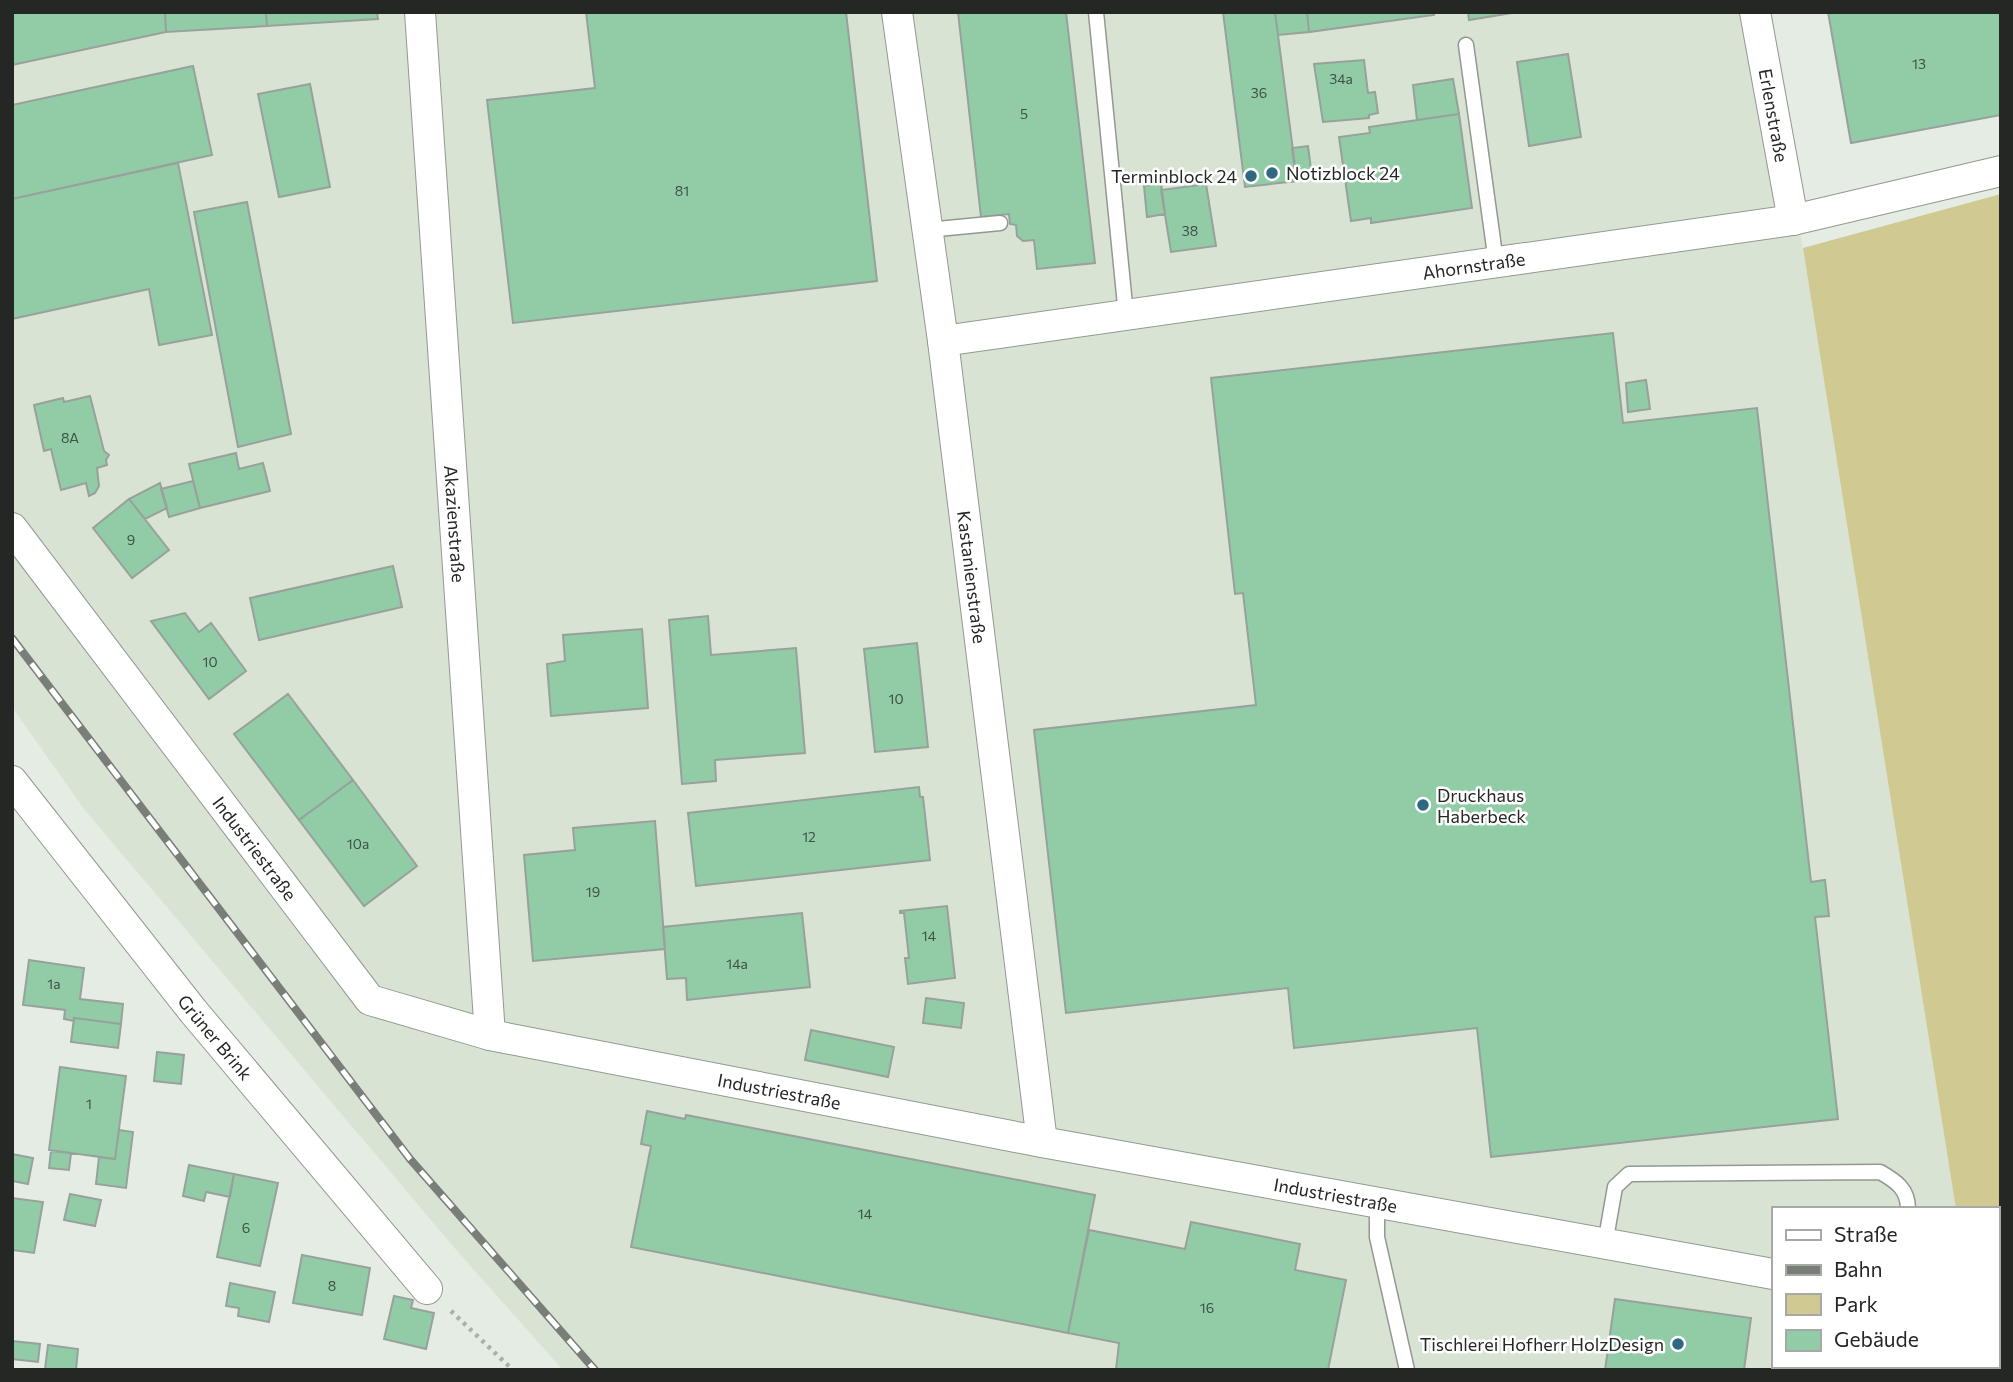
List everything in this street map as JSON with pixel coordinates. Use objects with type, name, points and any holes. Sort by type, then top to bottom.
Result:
[{"type":"street","name":"Akazienstraße","points":[[420,12],[489,1035]]},
{"type":"street","name":"Kastanienstraße","points":[[897,12],[943,341],[1042,1142]]},
{"type":"street","name":"Erlenstraße","points":[[1755,12],[1793,220]]},
{"type":"street","name":"Ahornstraße","points":[[943,341],[1793,220],[2001,171]]},
{"type":"street","name":"Industriestraße","points":[[12,528],[370,1000],[489,1035],[1042,1142],[1772,1274]]},
{"type":"street","name":"Grüner Brink","points":[[12,780],[193,1011],[427,1289]]},
{"type":"lane","points":[[1096,12],[1126,315]]},
{"type":"lane","points":[[1466,45],[1496,262]]},
{"type":"lane","points":[[927,230],[1000,223]]},
{"type":"lane","points":[[1605,1244],[1615,1187],[1629,1174],[1880,1172],[1900,1183],[1908,1207]]},
{"type":"lane","points":[[1377,1202],[1377,1237],[1407,1370]]},
{"type":"path","points":[[427,1289],[513,1370]]},
{"type":"shaded area","points":[[12,12],[1758,12],[1803,248],[1956,1207],[1772,1207],[1772,1368],[1999,1368],[1999,1306],[2001,1370],[563,1370],[458,1252],[84,809],[12,707]]},
{"type":"green space","points":[[2001,194],[2001,1300],[1999,1207],[1956,1207],[1803,248]]},
{"type":"building","points":[[12,12],[165,12],[166,32],[12,65]]},
{"type":"building","points":[[165,12],[266,12],[267,26],[166,32]]},
{"type":"building","points":[[266,12],[377,12],[378,19],[267,26]]},
{"type":"building","points":[[586,12],[846,12],[877,281],[513,323],[487,100],[595,88]]},
{"type":"building","points":[[958,12],[1066,12],[1095,263],[1037,269],[1034,240],[1023,241],[1017,236],[1016,225],[1010,224],[1009,214],[981,217]]},
{"type":"building","points":[[1223,12],[1275,12],[1297,181],[1245,187]]},
{"type":"building","points":[[1275,12],[1307,12],[1309,32],[1278,35]]},
{"type":"building","points":[[1307,12],[1434,12],[1434,15],[1309,32]]},
{"type":"building","points":[[1468,12],[1518,12],[1469,20]]},
{"type":"building","points":[[1828,12],[2001,12],[2001,115],[1851,143]]},
{"type":"building","points":[[1568,54],[1581,137],[1529,146],[1517,62]]},
{"type":"building","points":[[1364,60],[1368,93],[1375,92],[1378,113],[1369,115],[1369,118],[1323,122],[1314,64]]},
{"type":"building","points":[[193,66],[212,155],[12,199],[12,105]]},
{"type":"building","points":[[1453,79],[1459,114],[1417,120],[1413,85]]},
{"type":"building","points":[[310,84],[330,187],[279,197],[258,94]]},
{"type":"building","points":[[1459,114],[1472,208],[1371,223],[1371,218],[1351,221],[1339,137],[1370,133],[1369,127]]},
{"type":"building","points":[[1308,146],[1312,177],[1296,179],[1292,148]]},
{"type":"building","points":[[178,163],[212,335],[159,345],[149,289],[12,319],[12,199]]},
{"type":"building","points":[[1161,183],[1165,214],[1147,217],[1144,186]]},
{"type":"building","points":[[1206,184],[1216,246],[1171,252],[1161,190]]},
{"type":"building","points":[[247,202],[291,434],[238,447],[194,212]]},
{"type":"building","name":"Druckhaus Haberbeck","points":[[1613,333],[1623,423],[1757,408],[1811,882],[1825,880],[1829,916],[1815,917],[1838,1119],[1491,1157],[1477,1028],[1294,1048],[1288,988],[1066,1013],[1034,730],[1256,705],[1243,593],[1235,594],[1211,378]]},
{"type":"building","points":[[1646,380],[1650,409],[1628,412],[1626,383]]},
{"type":"building","points":[[90,396],[104,451],[109,455],[107,465],[97,468],[99,486],[95,493],[89,496],[86,483],[61,490],[51,449],[44,451],[34,405],[63,398],[64,402]]},
{"type":"building","points":[[236,453],[239,469],[263,463],[270,491],[200,508],[189,464]]},
{"type":"building","points":[[193,481],[200,508],[169,517],[161,489]]},
{"type":"building","points":[[160,483],[167,508],[145,519],[129,499]]},
{"type":"building","points":[[129,499],[169,550],[132,578],[93,528]]},
{"type":"building","points":[[393,566],[402,607],[259,640],[250,598]]},
{"type":"building","points":[[185,613],[199,632],[211,623],[246,671],[209,699],[151,621]]},
{"type":"building","points":[[708,616],[711,655],[796,648],[805,753],[715,760],[716,781],[682,784],[669,620]]},
{"type":"building","points":[[642,629],[648,708],[551,716],[547,664],[565,661],[563,635]]},
{"type":"building","points":[[917,643],[928,747],[875,752],[864,649]]},
{"type":"building","points":[[288,694],[353,780],[299,820],[234,734]]},
{"type":"building","points":[[353,780],[417,866],[364,906],[299,820]]},
{"type":"building","points":[[919,787],[920,797],[923,797],[930,860],[696,886],[688,813]]},
{"type":"building","points":[[655,821],[665,949],[533,961],[524,855],[575,850],[573,828]]},
{"type":"building","points":[[947,906],[955,978],[908,984],[905,958],[909,958],[904,913],[900,911]]},
{"type":"building","points":[[802,913],[810,987],[687,1000],[686,978],[667,979],[663,927]]},
{"type":"building","points":[[29,960],[84,968],[80,999],[123,1004],[121,1024],[74,1018],[74,1021],[64,1019],[65,1010],[23,1005]]},
{"type":"building","points":[[926,998],[964,1003],[961,1028],[923,1023]]},
{"type":"building","points":[[74,1018],[121,1024],[118,1048],[71,1042]]},
{"type":"building","points":[[811,1030],[894,1047],[888,1077],[805,1060]]},
{"type":"building","points":[[157,1052],[184,1055],[181,1084],[154,1081]]},
{"type":"building","points":[[60,1067],[126,1076],[115,1159],[49,1150]]},
{"type":"building","points":[[647,1111],[685,1119],[686,1115],[1095,1195],[1068,1333],[631,1247],[651,1146],[641,1144]]},
{"type":"building","points":[[119,1130],[133,1132],[126,1188],[96,1184],[99,1157],[115,1159]]},
{"type":"building","points":[[51,1151],[71,1153],[69,1170],[49,1168]]},
{"type":"building","points":[[12,1154],[33,1158],[28,1184],[12,1181]]},
{"type":"building","points":[[189,1165],[234,1174],[230,1197],[206,1192],[204,1201],[183,1196]]},
{"type":"building","points":[[234,1174],[278,1183],[260,1266],[217,1257]]},
{"type":"building","points":[[70,1194],[101,1200],[95,1226],[64,1220]]},
{"type":"building","points":[[12,1198],[43,1202],[34,1253],[12,1250]]},
{"type":"building","points":[[1191,1222],[1300,1244],[1295,1270],[1346,1280],[1328,1370],[1116,1370],[1119,1343],[1068,1333],[1089,1230],[1185,1249]]},
{"type":"building","points":[[302,1255],[370,1268],[362,1315],[293,1303]]},
{"type":"building","points":[[230,1283],[275,1292],[269,1322],[238,1316],[239,1308],[226,1306]]},
{"type":"building","points":[[394,1296],[413,1300],[411,1308],[434,1313],[426,1349],[384,1339]]},
{"type":"building","name":"Tischlerei Hofherr HolzDesign","points":[[1615,1299],[1751,1318],[1744,1370],[1605,1370]]},
{"type":"building","points":[[12,1341],[40,1344],[38,1362],[12,1359]]},
{"type":"building","points":[[48,1345],[78,1349],[76,1370],[45,1369]]},
{"type":"railway","points":[[12,638],[410,1159],[595,1370]]},
{"type":"place","name":"Notizblock 24","points":[[1272,173]]},
{"type":"place","name":"Terminblock 24","points":[[1251,176]]},
{"type":"place","name":"Druckhaus Haberbeck","points":[[1423,805]]},
{"type":"place","name":"Tischlerei Hofherr HolzDesign","points":[[1678,1344]]}]
